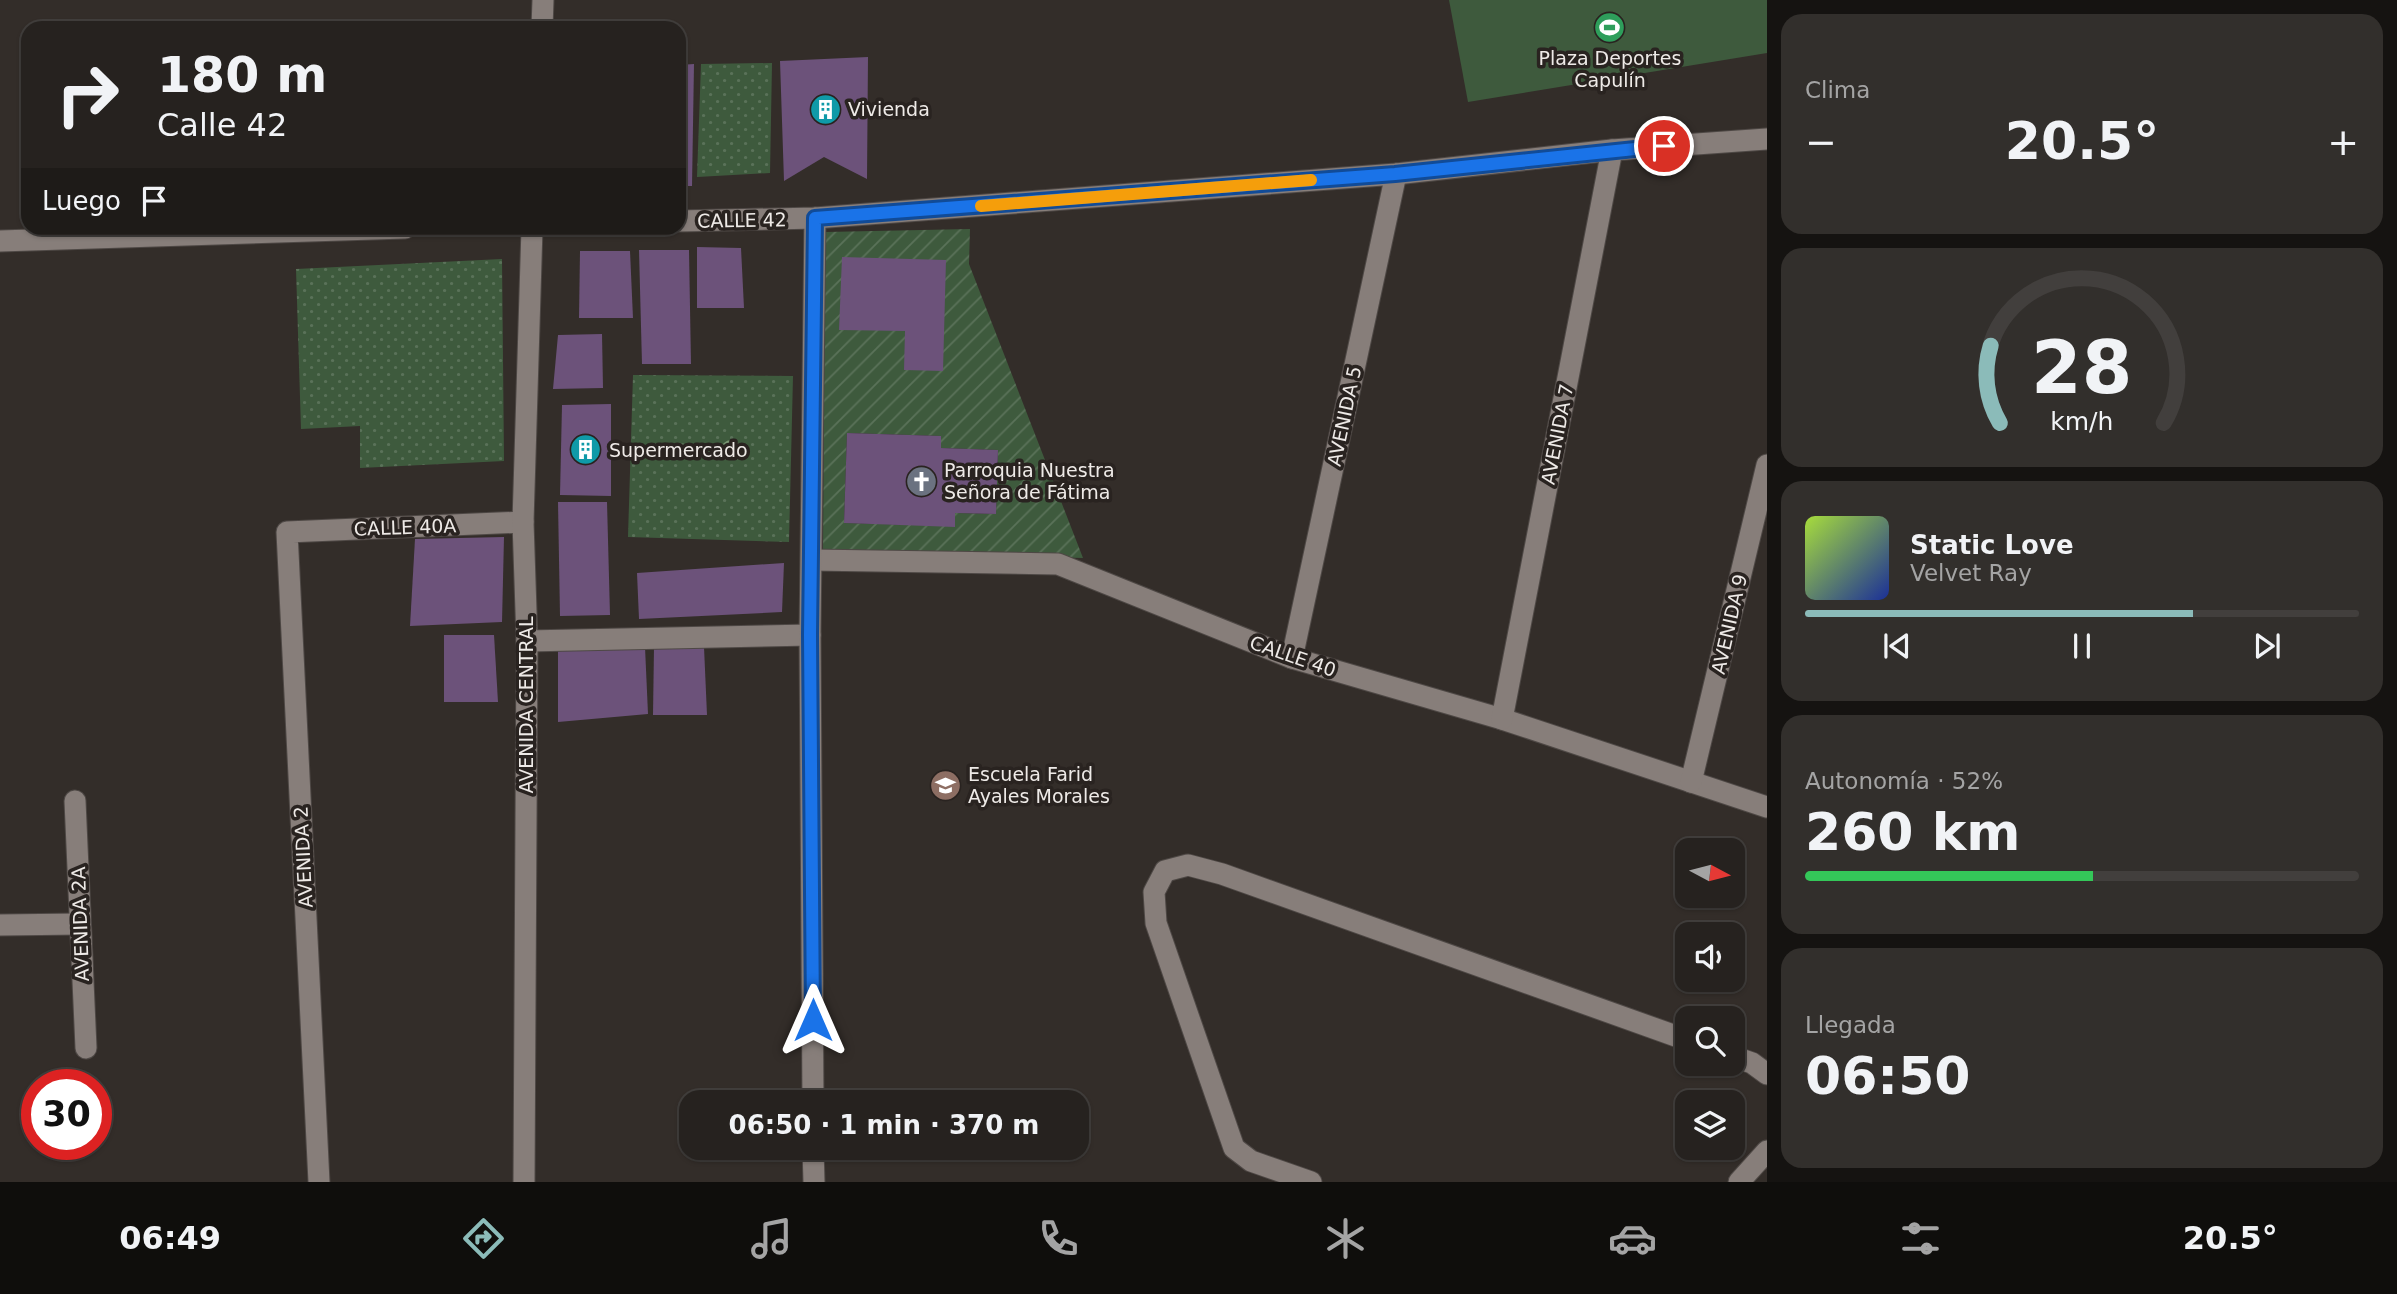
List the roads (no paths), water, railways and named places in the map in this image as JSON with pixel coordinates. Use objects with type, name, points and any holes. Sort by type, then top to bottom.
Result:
[{"type":"street","points":[[542,21],[543,0]]},
{"type":"street","name":"CALLE 42","points":[[686,221],[815,218],[1395,174],[1612,150],[1767,139]]},
{"type":"street","name":"AVENIDA 7","points":[[1502,719],[1612,150]]},
{"type":"street","name":"AVENIDA 5","points":[[1292,658],[1395,174]]},
{"type":"street","points":[[813,1090],[810,635],[815,218]]},
{"type":"street","points":[[0,241],[187,235]]},
{"type":"street","name":"AVENIDA CENTRAL","points":[[524,1182],[527,640],[523,522],[532,235]]},
{"type":"street","name":"AVENIDA 9","points":[[1691,782],[1767,465]]},
{"type":"street","name":"CALLE 40A","points":[[287,532],[523,522]]},
{"type":"street","name":"AVENIDA 2","points":[[287,532],[319,1182]]},
{"type":"street","name":"CALLE 40","points":[[812,560],[1058,565],[1292,658],[1502,719],[1767,807]]},
{"type":"street","points":[[527,640],[810,635]]},
{"type":"street","name":"AVENIDA 2A","points":[[75,801],[86,1048]]},
{"type":"street","points":[[1311,1182],[1251,1161],[1234,1148],[1156,923],[1154,892],[1165,871],[1188,865],[1222,874],[1675,1036]]},
{"type":"street","points":[[0,925],[80,924]]},
{"type":"street","points":[[1745,1061],[1767,1073]]},
{"type":"street","points":[[1740,1182],[1767,1151]]},
{"type":"street","points":[[813,1160],[814,1182]]},
{"type":"place","name":"Plaza Deportes Capulín","points":[[1610,27]]},
{"type":"place","name":"Vivienda","points":[[825,109]]},
{"type":"place","name":"Supermercado","points":[[586,450]]},
{"type":"place","name":"Parroquia Nuestra Señora de Fátima","points":[[921,481]]},
{"type":"place","name":"Escuela Farid Ayales Morales","points":[[945,785]]}]
